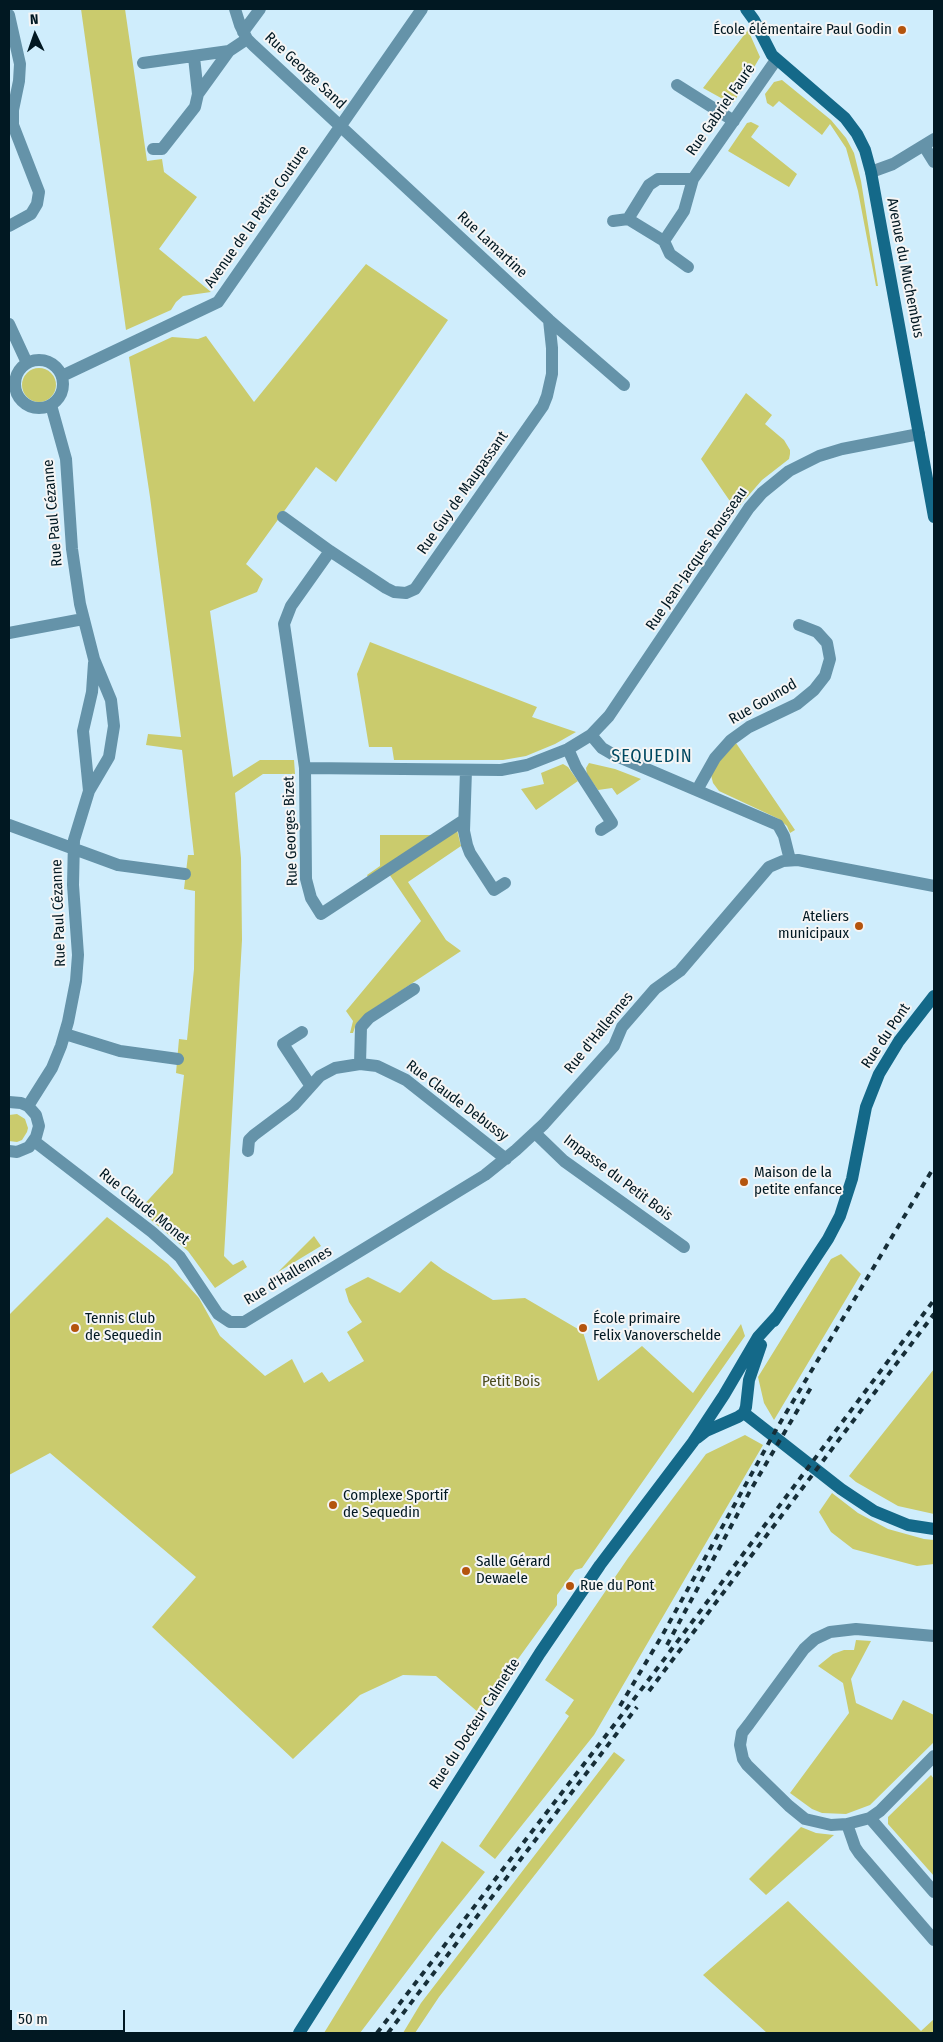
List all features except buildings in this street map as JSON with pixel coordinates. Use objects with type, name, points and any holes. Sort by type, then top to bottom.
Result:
[{"type":"street","name":"Rue George Sand","points":[[235,9],[245,36],[340,126]]},
{"type":"street","name":"Rue George Sand","points":[[154,149],[162,148],[195,106],[198,94],[229,51],[245,36],[260,9]]},
{"type":"street","name":"Avenue de la Petite Couture","points":[[62,376],[218,302],[422,9]]},
{"type":"street","name":"Avenue du Muchembus","points":[[746,9],[754,20],[767,48],[776,60],[845,118],[861,142],[871,172],[934,517]]},
{"type":"street","points":[[9,16],[14,55],[20,71],[13,110],[13,124],[35,179],[39,197],[32,214],[9,226]]},
{"type":"street","name":"Rue George Sand","points":[[143,63],[229,51]]},
{"type":"street","points":[[194,57],[198,94]]},
{"type":"street","name":"Rue Gabriel Fauré","points":[[664,241],[684,210],[693,179],[776,60]]},
{"type":"street","points":[[677,85],[734,121]]},
{"type":"street","name":"Rue Lamartine","points":[[340,126],[549,320],[624,385]]},
{"type":"street","points":[[871,172],[893,164],[929,143],[934,162]]},
{"type":"street","name":"Rue Gabriel Fauré","points":[[628,219],[653,182],[664,178],[693,179]]},
{"type":"street","points":[[613,221],[628,219],[664,241],[670,254],[688,266]]},
{"type":"street","name":"Rue Guy de Maupassant","points":[[283,517],[330,552],[386,588],[406,593],[415,589],[541,410],[547,396],[552,374],[549,320]]},
{"type":"street","points":[[9,324],[27,362]]},
{"type":"street","points":[[35,360],[52,363],[62,376],[63,389],[56,401],[51,405],[37,408],[31,407],[20,399],[14,386],[15,379],[17,372],[27,362],[35,360]]},
{"type":"street","name":"Rue Paul Cézanne","points":[[28,1106],[52,1068],[66,1034],[74,996],[78,955],[72,885],[73,850],[79,822],[89,791],[109,757],[114,726],[107,689],[94,658],[83,619],[72,549],[66,458],[51,405]]},
{"type":"street","name":"Rue Jean-Jacques Rousseau","points":[[305,768],[466,770],[515,768],[541,761],[568,749],[591,735],[609,716],[749,508],[762,493],[790,471],[819,456],[842,449],[919,434]]},
{"type":"street","name":"Rue Georges Bizet","points":[[330,552],[291,606],[284,624],[305,768],[306,879],[311,898],[321,914],[464,820]]},
{"type":"street","points":[[9,633],[83,619]]},
{"type":"street","name":"Rue Gounod","points":[[697,790],[715,758],[731,740],[749,727],[797,704],[814,690],[825,676],[830,660],[827,643],[817,632],[799,625]]},
{"type":"street","name":"Rue Paul Cézanne","points":[[89,791],[83,731],[92,692],[94,658]]},
{"type":"street","points":[[591,735],[602,748],[614,756],[778,825],[784,836],[790,860],[806,861],[934,886]]},
{"type":"street","points":[[568,749],[576,767],[612,823],[601,830]]},
{"type":"street","points":[[466,770],[464,820],[465,838],[470,853],[494,890],[505,883]]},
{"type":"street","name":"Rue Paul Cézanne","points":[[9,825],[73,850],[127,867],[186,874]]},
{"type":"street","name":"Rue d'Hallennes","points":[[244,1322],[485,1175],[506,1159],[535,1133],[614,1046],[622,1027],[656,989],[680,971],[765,872],[777,863],[790,860]]},
{"type":"street","points":[[360,1064],[361,1027],[369,1018],[414,989]]},
{"type":"street","name":"Rue du Pont","points":[[742,1410],[757,1355],[778,1315],[828,1239],[840,1216],[852,1179],[866,1107],[879,1074],[899,1041],[934,996]]},
{"type":"street","points":[[302,1032],[283,1044],[310,1085]]},
{"type":"street","points":[[66,1034],[120,1051],[178,1059]]},
{"type":"street","name":"Rue Claude Debussy","points":[[248,1151],[250,1140],[254,1135],[294,1105],[320,1076],[335,1068],[360,1064],[377,1066],[406,1080],[506,1159]]},
{"type":"street","points":[[9,1102],[28,1106],[36,1115],[38,1122],[38,1134],[34,1140],[25,1149],[9,1152]]},
{"type":"street","name":"Impasse du Petit Bois","points":[[535,1133],[564,1161],[684,1247]]},
{"type":"street","name":"Rue Claude Monet","points":[[34,1140],[152,1232],[184,1261],[218,1314],[230,1322],[244,1322]]},
{"type":"street","name":"Rue du Pont","points":[[722,1398],[758,1337],[778,1315]]},
{"type":"street","points":[[742,1410],[730,1418],[720,1409],[722,1398],[730,1392],[737,1392],[742,1395],[742,1410],[755,1423],[841,1489],[874,1510],[896,1521],[934,1529]]},
{"type":"street","name":"Rue du Docteur Calmette","points":[[299,2033],[540,1652],[596,1572],[693,1442],[722,1398]]},
{"type":"street","points":[[693,1442],[706,1431],[742,1410]]},
{"type":"street","points":[[934,1636],[856,1628],[840,1630],[822,1636],[809,1644],[804,1650],[742,1733],[740,1746],[743,1759],[789,1806],[805,1819],[815,1822],[847,1824],[870,1818],[880,1811],[934,1756]]},
{"type":"street","points":[[870,1818],[934,1892]]},
{"type":"street","points":[[847,1824],[859,1853],[934,1940]]},
{"type":"green space","points":[[81,9],[125,9],[147,161],[162,159],[164,172],[197,197],[159,249],[211,292],[183,296],[171,310],[126,330]]},
{"type":"green space","points":[[748,30],[760,57],[734,102],[730,103],[703,88]]},
{"type":"green space","points":[[782,80],[831,120],[846,138],[854,153],[861,181],[878,286],[876,286],[858,191],[846,148],[830,124],[822,135],[779,101],[773,107],[767,103],[765,94],[774,82]]},
{"type":"green space","points":[[751,122],[759,126],[751,137],[797,174],[789,187],[728,151],[747,123]]},
{"type":"green space","points":[[366,264],[448,320],[336,482],[316,467],[246,564],[263,579],[257,592],[210,611],[233,777],[260,760],[294,760],[295,774],[263,774],[235,793],[241,858],[242,940],[224,1256],[233,1265],[243,1260],[247,1267],[215,1288],[188,1251],[139,1210],[173,1173],[184,1075],[176,1073],[179,1039],[187,1040],[194,969],[195,891],[184,889],[188,855],[194,855],[182,750],[146,745],[148,734],[181,737],[150,497],[129,357],[172,337],[198,339],[206,336],[254,402]]},
{"type":"green space","points":[[39,368],[46,369],[51,373],[55,378],[55,392],[51,397],[46,401],[39,402],[32,401],[27,397],[23,392],[22,385],[23,378],[27,373],[32,369]]},
{"type":"green space","points":[[746,393],[772,415],[765,424],[784,440],[790,450],[790,454],[789,459],[762,480],[736,510],[701,459]]},
{"type":"green space","points":[[370,642],[537,707],[532,717],[576,732],[555,744],[526,756],[503,760],[394,760],[392,747],[369,747],[357,674]]},
{"type":"green space","points":[[736,743],[795,830],[790,833],[787,826],[779,819],[719,791],[713,783],[711,775],[714,767]]},
{"type":"green space","points":[[589,763],[615,769],[641,779],[617,795],[612,788],[598,790],[587,774],[586,768]]},
{"type":"green space","points":[[563,764],[568,767],[578,781],[536,810],[521,789],[544,784],[541,773]]},
{"type":"green space","points":[[457,830],[461,846],[408,882],[446,940],[461,951],[370,1011],[356,1024],[353,1033],[350,1033],[353,1021],[346,1011],[421,921],[389,874]]},
{"type":"green space","points":[[380,835],[435,835],[368,877],[367,875],[380,866]]},
{"type":"green space","points":[[17,1114],[25,1119],[28,1128],[27,1132],[22,1140],[17,1142],[9,1141],[9,1115]]},
{"type":"green space","name":"Complexe Sportif de Sequedin","points":[[107,1217],[168,1264],[199,1298],[220,1336],[265,1376],[292,1359],[304,1383],[322,1372],[329,1382],[364,1361],[347,1332],[362,1322],[349,1302],[345,1289],[368,1277],[400,1293],[431,1261],[493,1300],[525,1298],[583,1332],[598,1381],[642,1346],[693,1393],[741,1324],[745,1336],[582,1568],[575,1570],[557,1595],[557,1605],[479,1713],[436,1676],[403,1675],[360,1695],[293,1759],[152,1627],[196,1577],[50,1453],[9,1475],[9,1315]]},
{"type":"green space","points":[[314,1236],[321,1246],[278,1272]]},
{"type":"green space","points":[[841,1254],[861,1274],[774,1420],[764,1403],[758,1377],[831,1259]]},
{"type":"green space","points":[[934,1369],[934,1514],[898,1506],[849,1476]]},
{"type":"green space","points":[[745,1435],[763,1445],[594,1735],[495,1859],[479,1846],[569,1716],[565,1713],[574,1700],[545,1680],[628,1558],[706,1454]]},
{"type":"green space","points":[[832,1493],[858,1513],[888,1529],[934,1540],[934,1564],[917,1566],[853,1549],[831,1532],[819,1512]]},
{"type":"green space","points":[[856,1640],[871,1641],[851,1679],[856,1703],[892,1720],[903,1700],[934,1715],[934,1742],[870,1805],[846,1814],[822,1813],[812,1809],[790,1793],[849,1713],[843,1683],[818,1666],[833,1654],[844,1650],[854,1650]]},
{"type":"green space","points":[[614,1752],[625,1760],[439,1997],[415,2033],[403,2033],[421,2003]]},
{"type":"green space","points":[[931,1775],[934,1779],[934,1876],[888,1824],[888,1817]]},
{"type":"green space","points":[[801,1827],[816,1833],[834,1835],[766,1895],[749,1879]]},
{"type":"green space","points":[[442,1841],[485,1872],[360,2033],[324,2033]]},
{"type":"green space","points":[[788,1901],[921,2031],[934,2019],[934,2033],[767,2033],[703,1975]]},
{"type":"railway","points":[[620,1706],[663,1634],[777,1428],[934,1167]]},
{"type":"railway","points":[[377,2033],[644,1686],[934,1300]]},
{"type":"railway","points":[[649,1691],[934,1314]]},
{"type":"railway","points":[[667,1645],[750,1491],[813,1384]]},
{"type":"railway","points":[[388,2033],[637,1707]]},
{"type":"place","name":"École élémentaire Paul Godin","points":[[902,30]]},
{"type":"place","name":"Ateliers municipaux","points":[[859,926]]},
{"type":"place","name":"Maison de la petite enfance","points":[[744,1182]]},
{"type":"place","name":"Tennis Club de Sequedin","points":[[75,1328]]},
{"type":"place","name":"École primaire Felix Vanoverschelde","points":[[583,1328]]},
{"type":"place","name":"Complexe Sportif de Sequedin","points":[[333,1505]]},
{"type":"place","name":"Salle Gérard Dewaele","points":[[466,1571]]},
{"type":"place","name":"Rue du Pont","points":[[570,1586]]},
{"type":"district","name":"SEQUEDIN","points":[[652,757]]},
{"type":"park label","name":"Petit Bois","points":[[511,1382]]}]
